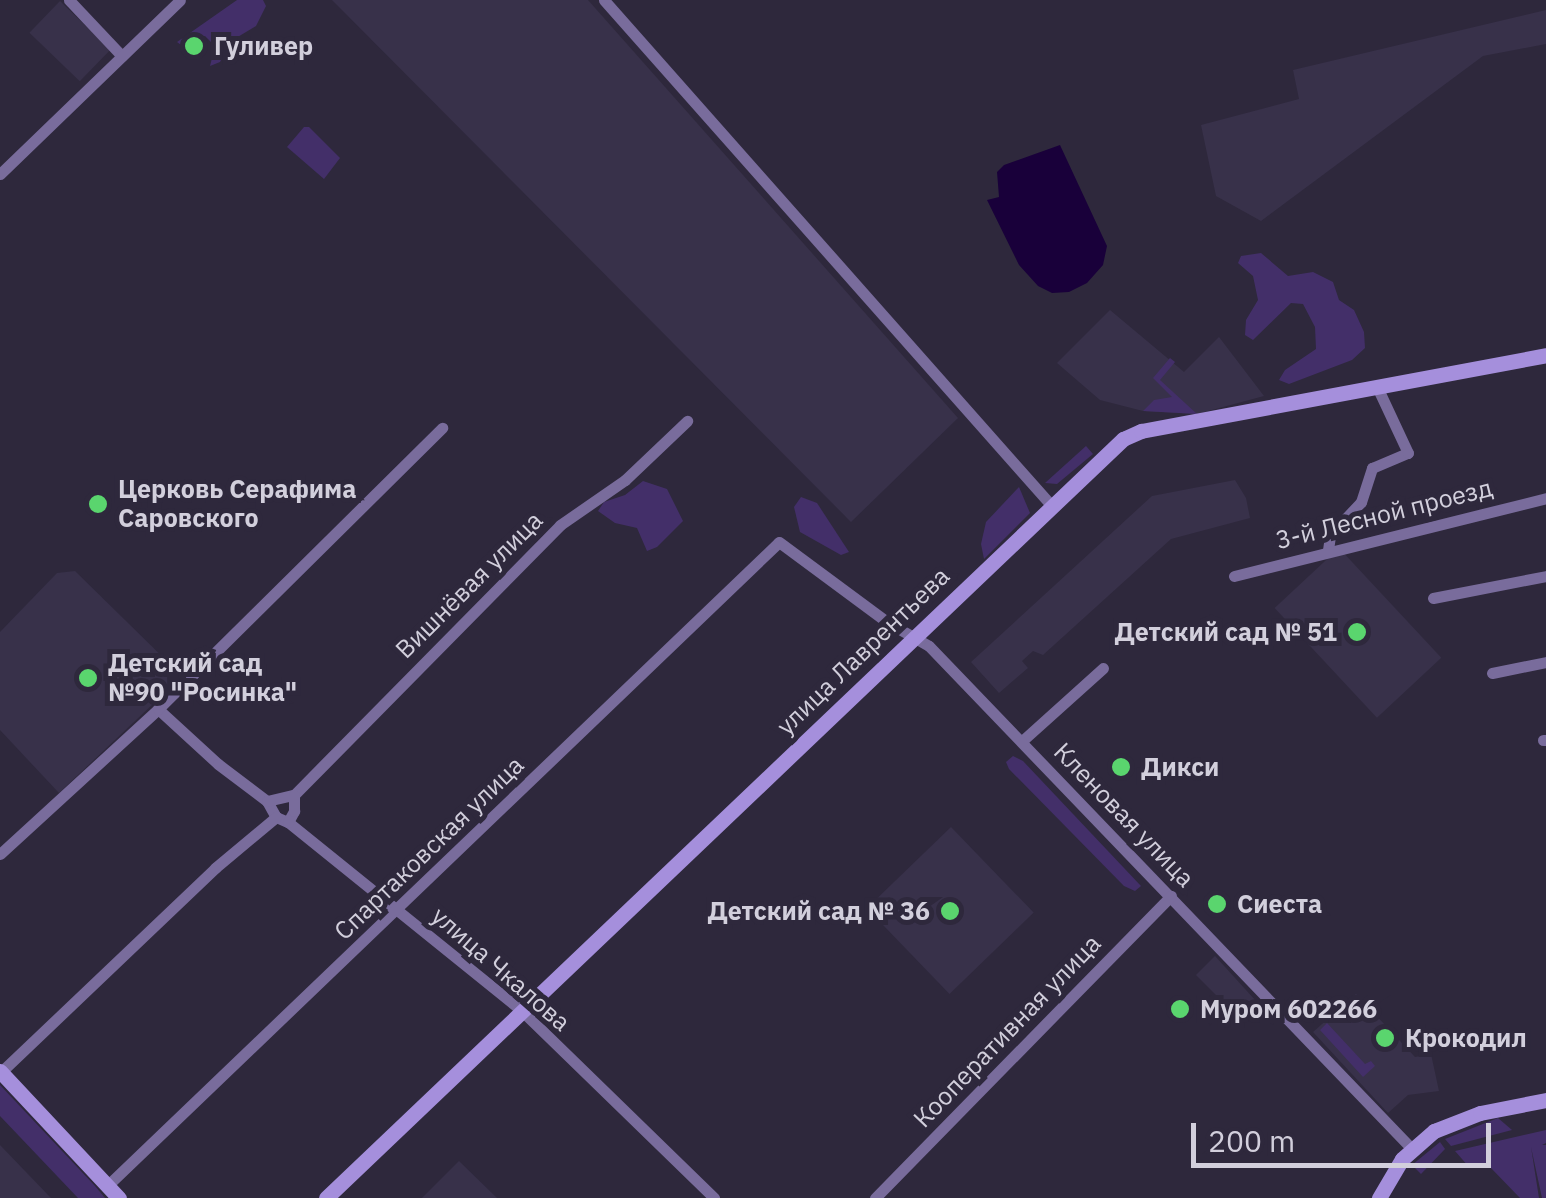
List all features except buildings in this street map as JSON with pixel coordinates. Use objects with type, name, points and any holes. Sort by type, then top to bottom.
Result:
[{"type":"street","points":[[69,0],[122,56]]},
{"type":"street","points":[[0,174],[180,0]]},
{"type":"street","points":[[604,0],[1051,505]]},
{"type":"street","name":"улица Лаврентьева","points":[[326,1198],[1122,439],[1141,432],[1546,355]]},
{"type":"street","points":[[1328,550],[1330,535],[1361,502],[1372,468],[1408,453],[1378,389]]},
{"type":"street","name":"Вишнёвая улица","points":[[294,795],[560,525],[625,480],[688,421]]},
{"type":"street","points":[[0,854],[158,709],[442,428]]},
{"type":"street","name":"3-й Лесной проезд","points":[[1234,576],[1546,498]]},
{"type":"street","name":"Кленовая улица","points":[[779,542],[929,646],[1411,1148]]},
{"type":"street","name":"Спартаковская улица","points":[[108,1185],[779,542]]},
{"type":"street","points":[[1432,598],[1546,576]]},
{"type":"street","points":[[1492,672],[1546,662]]},
{"type":"street","points":[[1022,741],[1104,668]]},
{"type":"street","name":"улица Чкалова","points":[[158,709],[218,764],[267,800],[282,819],[522,1011],[714,1198]]},
{"type":"street","points":[[120,1198],[0,1072],[214,868],[294,810],[294,795],[267,800]]},
{"type":"street","name":"Кооперативная улица","points":[[875,1198],[1170,896]]},
{"type":"street","points":[[1379,1198],[1411,1148],[1458,1120],[1546,1100]]},
{"type":"shaded area","points":[[237,0],[263,0],[266,6],[256,26],[231,41],[220,62],[210,66],[215,46],[205,36],[181,45],[177,42]]},
{"type":"shaded area","points":[[332,0],[588,0],[958,418],[851,522]]},
{"type":"shaded area","points":[[60,1],[110,50],[80,81],[29,33]]},
{"type":"shaded area","points":[[1546,10],[1546,44],[1483,56],[1261,221],[1216,196],[1201,125],[1299,99],[1293,70]]},
{"type":"shaded area","points":[[304,127],[309,127],[340,158],[324,179],[287,147]]},
{"type":"shaded area","points":[[1060,145],[1107,246],[1103,265],[1087,283],[1069,292],[1052,293],[1038,286],[1019,265],[987,200],[999,197],[997,172],[1004,165]]},
{"type":"shaded area","points":[[1261,253],[1288,276],[1313,272],[1333,282],[1339,300],[1354,310],[1364,332],[1365,348],[1352,360],[1289,384],[1279,380],[1285,370],[1316,349],[1315,327],[1303,304],[1291,303],[1253,340],[1245,335],[1246,320],[1258,300],[1253,276],[1238,263],[1241,256]]},
{"type":"shaded area","points":[[1110,310],[1184,372],[1219,337],[1264,396],[1197,414],[1143,411],[1100,400],[1057,363]]},
{"type":"shaded area","points":[[1170,358],[1175,362],[1160,380],[1197,414],[1143,411],[1154,400],[1172,397],[1153,378]]},
{"type":"shaded area","points":[[1086,446],[1093,454],[1057,484],[1045,483]]},
{"type":"shaded area","points":[[1235,480],[1246,498],[1250,518],[1171,539],[1043,655],[1033,651],[1022,661],[1028,668],[999,693],[971,662],[1152,496]]},
{"type":"shaded area","points":[[643,481],[667,489],[683,521],[657,547],[647,551],[637,528],[615,523],[598,511],[604,502],[625,495]]},
{"type":"shaded area","points":[[1019,487],[1030,513],[984,559],[981,544],[986,522]]},
{"type":"shaded area","points":[[801,497],[817,503],[849,552],[841,555],[800,532],[794,507]]},
{"type":"shaded area","name":"Детский сад № 51","points":[[1339,548],[1441,658],[1377,718],[1275,608]]},
{"type":"shaded area","name":"Детский сад №90 \"Росинка\"","points":[[75,571],[178,672],[173,685],[59,793],[0,730],[0,632],[57,573]]},
{"type":"shaded area","points":[[1013,756],[1023,761],[1141,886],[1135,891],[1124,886],[1009,769],[1006,762]]},
{"type":"shaded area","name":"Детский сад № 36","points":[[951,827],[1034,913],[950,994],[867,908]]},
{"type":"shaded area","points":[[1215,956],[1256,1001],[1231,1025],[1212,1005],[1218,997],[1196,975]]},
{"type":"shaded area","points":[[1356,994],[1415,1057],[1431,1054],[1439,1091],[1408,1095],[1388,1113],[1313,1032]]},
{"type":"shaded area","points":[[1327,1023],[1365,1064],[1371,1061],[1375,1066],[1363,1077],[1320,1030]]},
{"type":"shaded area","points":[[0,1085],[105,1198],[78,1198],[0,1116]]},
{"type":"shaded area","points":[[1498,1118],[1512,1130],[1451,1146],[1445,1139]]},
{"type":"shaded area","points":[[1546,1130],[1546,1143],[1542,1145],[1546,1145],[1546,1198],[1542,1198],[1531,1147],[1539,1198],[1520,1198],[1489,1166],[1469,1167],[1455,1151]]},
{"type":"shaded area","points":[[1440,1142],[1445,1149],[1421,1174],[1412,1165]]},
{"type":"shaded area","points":[[0,1145],[51,1198],[0,1198]]},
{"type":"shaded area","points":[[459,1161],[497,1198],[422,1198]]},
{"type":"place","name":"Гуливер","points":[[194,46]]},
{"type":"place","name":"Церковь Серафима Саровского","points":[[98,504]]},
{"type":"place","name":"Детский сад № 51","points":[[1357,632]]},
{"type":"place","name":"Детский сад №90 \"Росинка\"","points":[[88,678]]},
{"type":"place","name":"Дикси","points":[[1121,767]]},
{"type":"place","name":"Сиеста","points":[[1217,904]]},
{"type":"place","name":"Детский сад № 36","points":[[950,911]]},
{"type":"place","name":"Муром 602266","points":[[1180,1009]]},
{"type":"place","name":"Крокодил","points":[[1385,1038]]}]
